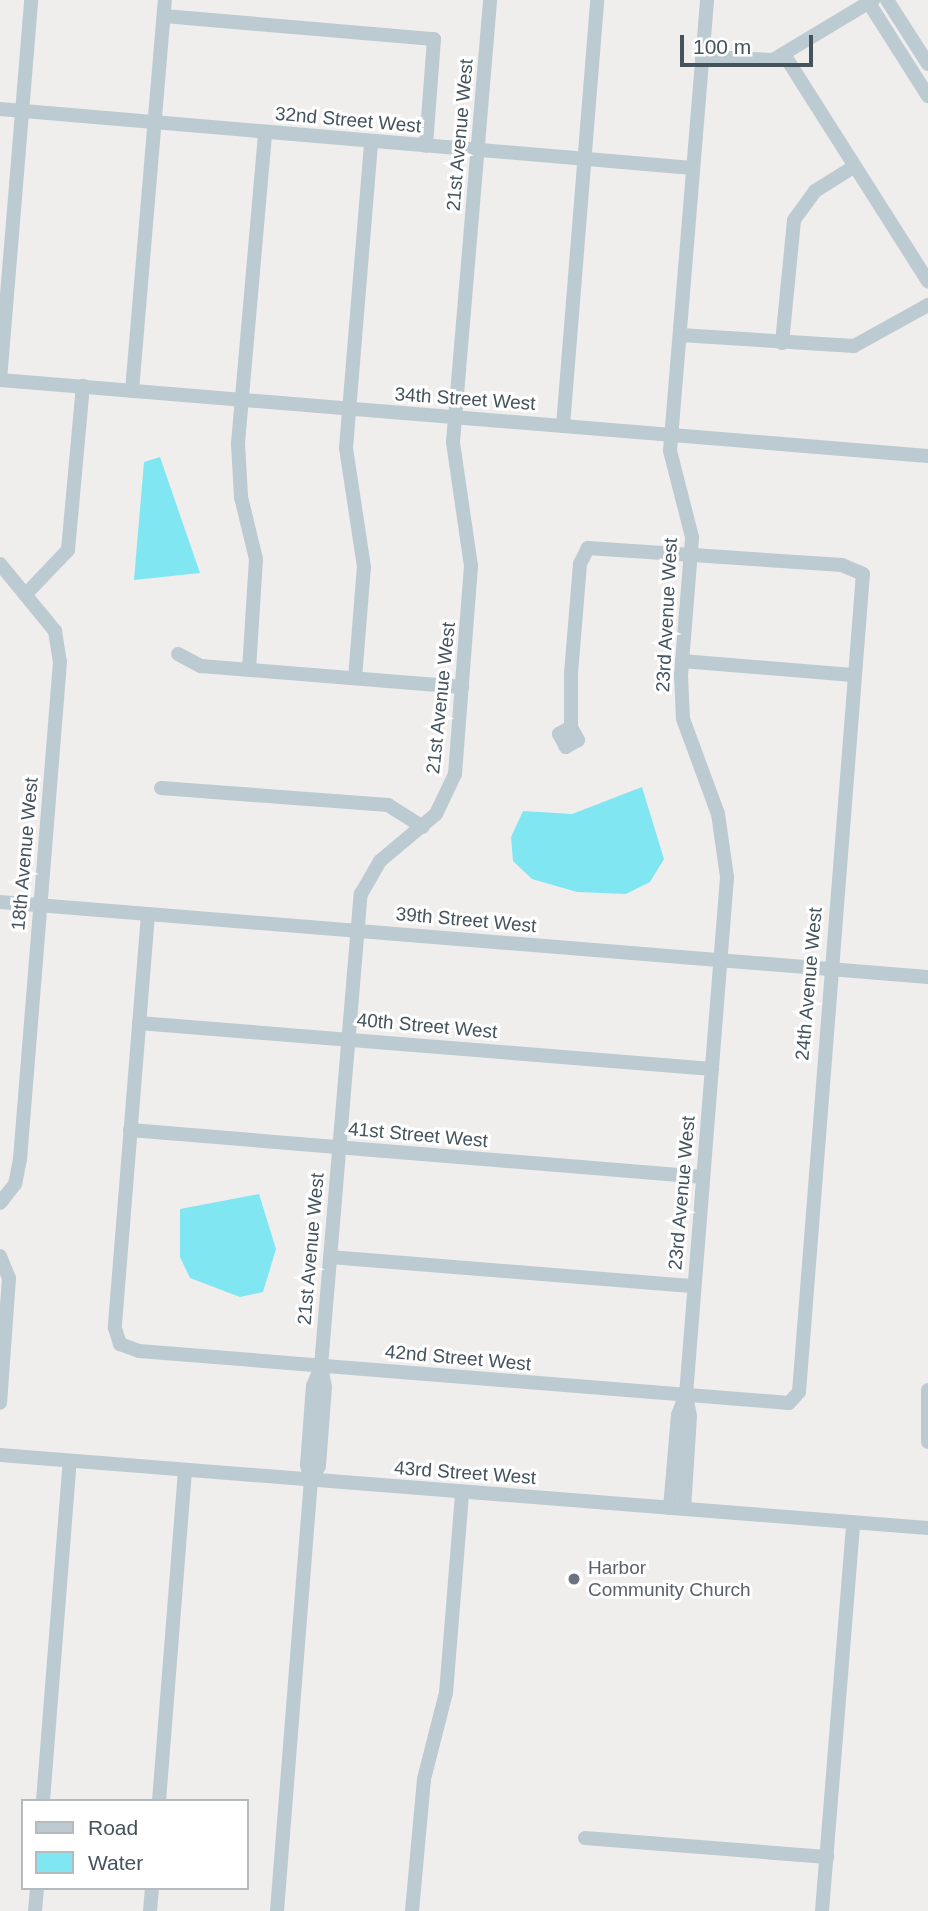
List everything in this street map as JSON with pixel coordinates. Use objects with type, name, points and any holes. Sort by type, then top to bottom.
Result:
[{"type":"street","points":[[0,380],[31,0]]},
{"type":"street","points":[[132,391],[165,0]]},
{"type":"street","name":"21st Avenue West","points":[[278,1911],[312,1480],[307,1465],[313,1386],[321,1366],[355,931],[370,874],[423,827],[453,781],[471,566],[453,459],[490,0]]},
{"type":"street","points":[[563,426],[597,0]]},
{"type":"street","name":"23rd Avenue West","points":[[677,1508],[678,1415],[685,1395],[712,1069],[720,960],[724,841],[686,735],[682,661],[691,553],[689,521],[671,472],[671,435],[706,0]]},
{"type":"street","points":[[887,0],[928,64]]},
{"type":"street","points":[[702,57],[763,61],[785,56],[870,1],[928,96]]},
{"type":"street","points":[[164,16],[433,39],[426,146]]},
{"type":"street","points":[[785,56],[928,281]]},
{"type":"street","name":"32nd Street West","points":[[0,109],[692,168]]},
{"type":"street","points":[[249,670],[256,559],[239,480],[242,400],[265,133]]},
{"type":"street","points":[[355,678],[364,567],[346,467],[371,142]]},
{"type":"street","points":[[782,343],[794,220],[815,191],[855,166]]},
{"type":"street","points":[[680,335],[853,346],[928,305]]},
{"type":"street","name":"34th Street West","points":[[0,380],[928,456]]},
{"type":"street","points":[[26,594],[68,550],[83,386]]},
{"type":"street","points":[[571,727],[580,564],[588,548],[691,553]]},
{"type":"street","name":"24th Avenue West","points":[[691,553],[860,570],[799,1392],[794,1399]]},
{"type":"street","name":"18th Avenue West","points":[[0,564],[55,631],[60,646],[18,1174],[0,1203]]},
{"type":"street","points":[[178,654],[201,666],[462,687]]},
{"type":"street","points":[[682,661],[852,675]]},
{"type":"street","points":[[161,788],[388,805],[423,827]]},
{"type":"street","name":"39th Street West","points":[[0,902],[928,977]]},
{"type":"street","points":[[130,1130],[148,914]]},
{"type":"street","name":"40th Street West","points":[[139,1023],[712,1069]]},
{"type":"street","name":"42nd Street West","points":[[130,1130],[115,1328],[120,1344],[139,1351],[321,1366],[685,1395],[794,1399]]},
{"type":"street","name":"41st Street West","points":[[130,1130],[702,1177]]},
{"type":"street","points":[[0,1256],[9,1279],[0,1403]]},
{"type":"street","points":[[330,1257],[694,1286]]},
{"type":"street","points":[[928,1390],[928,1442]]},
{"type":"street","name":"43rd Street West","points":[[0,1455],[928,1528]]},
{"type":"street","points":[[43,1799],[70,1461]]},
{"type":"street","points":[[159,1799],[185,1470]]},
{"type":"street","points":[[412,1911],[424,1779],[446,1693],[463,1492]]},
{"type":"street","points":[[832,1911],[822,1911],[853,1523]]},
{"type":"street","points":[[585,1838],[827,1857]]},
{"type":"street","points":[[35,1911],[37,1890]]},
{"type":"street","points":[[150,1911],[152,1890]]},
{"type":"water","points":[[160,457],[200,573],[134,580],[144,462]]},
{"type":"water","points":[[642,787],[664,859],[650,882],[626,894],[577,892],[532,879],[513,861],[511,837],[523,811],[572,814]]},
{"type":"water","points":[[259,1194],[276,1249],[263,1292],[240,1297],[190,1278],[180,1257],[180,1209]]},
{"type":"place","name":"Harbor Community Church","points":[[574,1579]]}]
